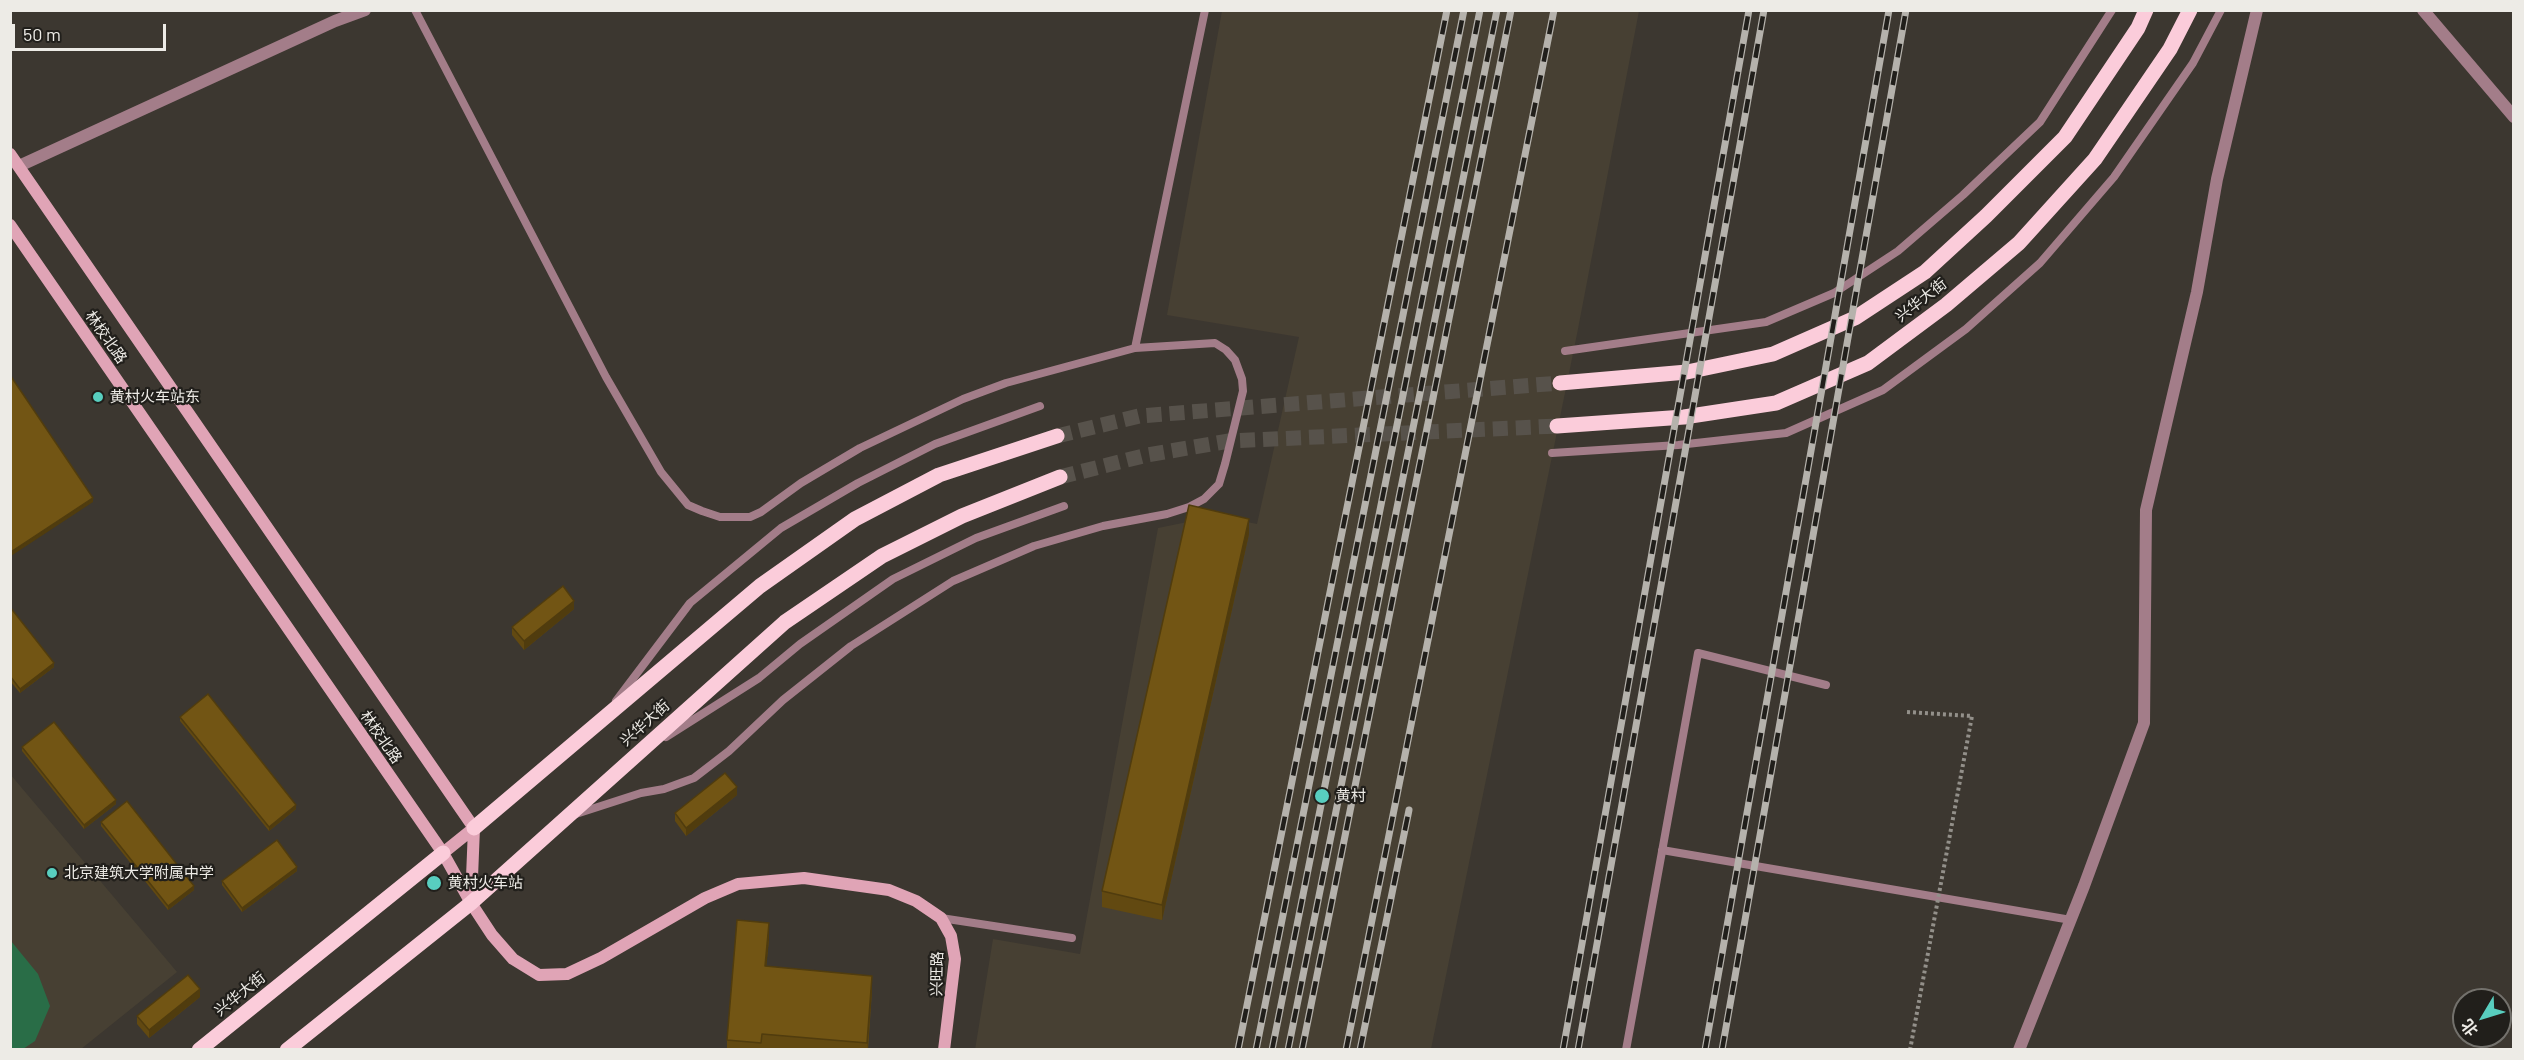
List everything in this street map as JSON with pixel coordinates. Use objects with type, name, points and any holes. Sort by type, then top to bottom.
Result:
[{"type":"main road","name":"兴华大街","points":[[1560,383],[1687,372],[1773,354],[1855,318],[1924,272],[1986,216],[2066,137],[2138,28],[2145,10]]},
{"type":"main road","name":"兴华大街","points":[[1557,426],[1684,417],[1776,403],[1868,363],[1946,304],[2019,243],[2095,159],[2170,49],[2190,10]]},
{"type":"main road","name":"林校北路","points":[[10,154],[474,828]]},
{"type":"main road","name":"林校北路","points":[[10,225],[443,853],[471,903],[513,959],[539,975],[567,974],[601,958],[705,898],[738,884],[804,878],[860,884],[889,890],[916,901],[941,918]]},
{"type":"main road","name":"兴华大街","points":[[474,828],[760,586],[855,519],[939,475],[1057,436]]},
{"type":"main road","name":"兴华大街","points":[[287,1050],[471,903],[785,622],[882,556],[962,516],[1060,477]]},
{"type":"main road","points":[[443,853],[474,828]]},
{"type":"main road","points":[[471,903],[474,828]]},
{"type":"main road","name":"兴华大街","points":[[200,1050],[443,853]]},
{"type":"main road","name":"兴旺路","points":[[941,918],[951,936],[955,959],[944,1050]]},
{"type":"street","points":[[18,166],[335,21],[365,10]]},
{"type":"street","points":[[2019,1050],[2071,920],[2144,723],[2146,510],[2197,292],[2217,179],[2257,10]]},
{"type":"street","points":[[2424,10],[2514,117]]},
{"type":"lane","points":[[416,10],[606,377],[661,472],[688,505],[720,517],[750,517],[860,448],[963,399],[1006,383],[1135,348],[1215,343],[1235,360],[1242,379],[1243,391],[1226,464],[1219,484],[1204,499],[1167,514],[1102,526],[1034,546],[953,581],[851,646],[783,700],[729,751],[694,778],[570,816]]},
{"type":"lane","points":[[1135,348],[1205,10]]},
{"type":"lane","points":[[1565,351],[1766,322],[1834,293],[1898,251],[1963,195],[2040,122],[2112,10]]},
{"type":"lane","points":[[1552,453],[1678,445],[1786,433],[1883,390],[1966,329],[2040,263],[2114,177],[2193,63],[2221,10]]},
{"type":"lane","points":[[602,719],[690,603],[781,528],[858,483],[935,444],[1040,406]]},
{"type":"lane","points":[[637,754],[759,678],[800,644],[893,579],[976,538],[1064,506]]},
{"type":"lane","points":[[1626,1050],[1698,653],[1826,685]]},
{"type":"lane","points":[[1662,850],[2071,920]]},
{"type":"lane","points":[[941,918],[1072,938]]},
{"type":"path","points":[[1907,712],[1972,716],[1910,1050]]},
{"type":"shaded area","points":[[1222,11],[1639,11],[1577,334],[1431,1049],[975,1050],[993,939],[1080,954],[1158,528],[1217,516],[1257,524],[1299,337],[1167,315]]},
{"type":"shaded area","name":"北京建筑大学附属中学","points":[[10,774],[177,972],[81,1049],[11,1049]]},
{"type":"green space","points":[[11,941],[38,974],[50,1006],[35,1041],[23,1049],[11,1049]]},
{"type":"building","points":[[10,375],[93,498],[11,552],[10,551]]},
{"type":"building","points":[[1189,505],[1249,519],[1162,905],[1102,891]]},
{"type":"building","points":[[563,586],[574,601],[524,641],[512,627]]},
{"type":"building","points":[[10,607],[54,663],[20,689],[10,676]]},
{"type":"building","points":[[208,694],[296,805],[269,827],[180,717]]},
{"type":"building","points":[[54,722],[116,800],[84,825],[22,747]]},
{"type":"building","points":[[725,773],[737,787],[686,828],[675,813]]},
{"type":"building","points":[[127,801],[194,886],[168,906],[101,822]]},
{"type":"building","points":[[277,840],[297,867],[242,908],[222,881]]},
{"type":"building","points":[[737,920],[769,923],[765,966],[872,976],[867,1043],[762,1034],[761,1043],[727,1040]]},
{"type":"building","points":[[188,975],[200,989],[149,1030],[137,1016]]},
{"type":"tunnel","points":[[1057,436],[1139,416],[1560,383]]},
{"type":"tunnel","points":[[1060,477],[1147,455],[1229,441],[1557,426]]},
{"type":"railway","points":[[1238,1050],[1447,10]]},
{"type":"railway","points":[[1256,1050],[1464,10]]},
{"type":"railway","points":[[1272,1050],[1480,10]]},
{"type":"railway","points":[[1288,1050],[1497,10]]},
{"type":"railway","points":[[1302,1050],[1511,10]]},
{"type":"railway","points":[[1346,1050],[1554,10]]},
{"type":"railway","points":[[1563,1050],[1749,10]]},
{"type":"railway","points":[[1578,1050],[1764,10]]},
{"type":"railway","points":[[1705,1050],[1889,10]]},
{"type":"railway","points":[[1722,1050],[1906,10]]},
{"type":"railway","points":[[1360,1050],[1409,810]]},
{"type":"place","name":"黄村火车站东","points":[[98,397]]},
{"type":"place","name":"黄村","points":[[1322,796]]},
{"type":"place","name":"北京建筑大学附属中学","points":[[52,873]]},
{"type":"place","name":"黄村火车站","points":[[434,883]]}]
